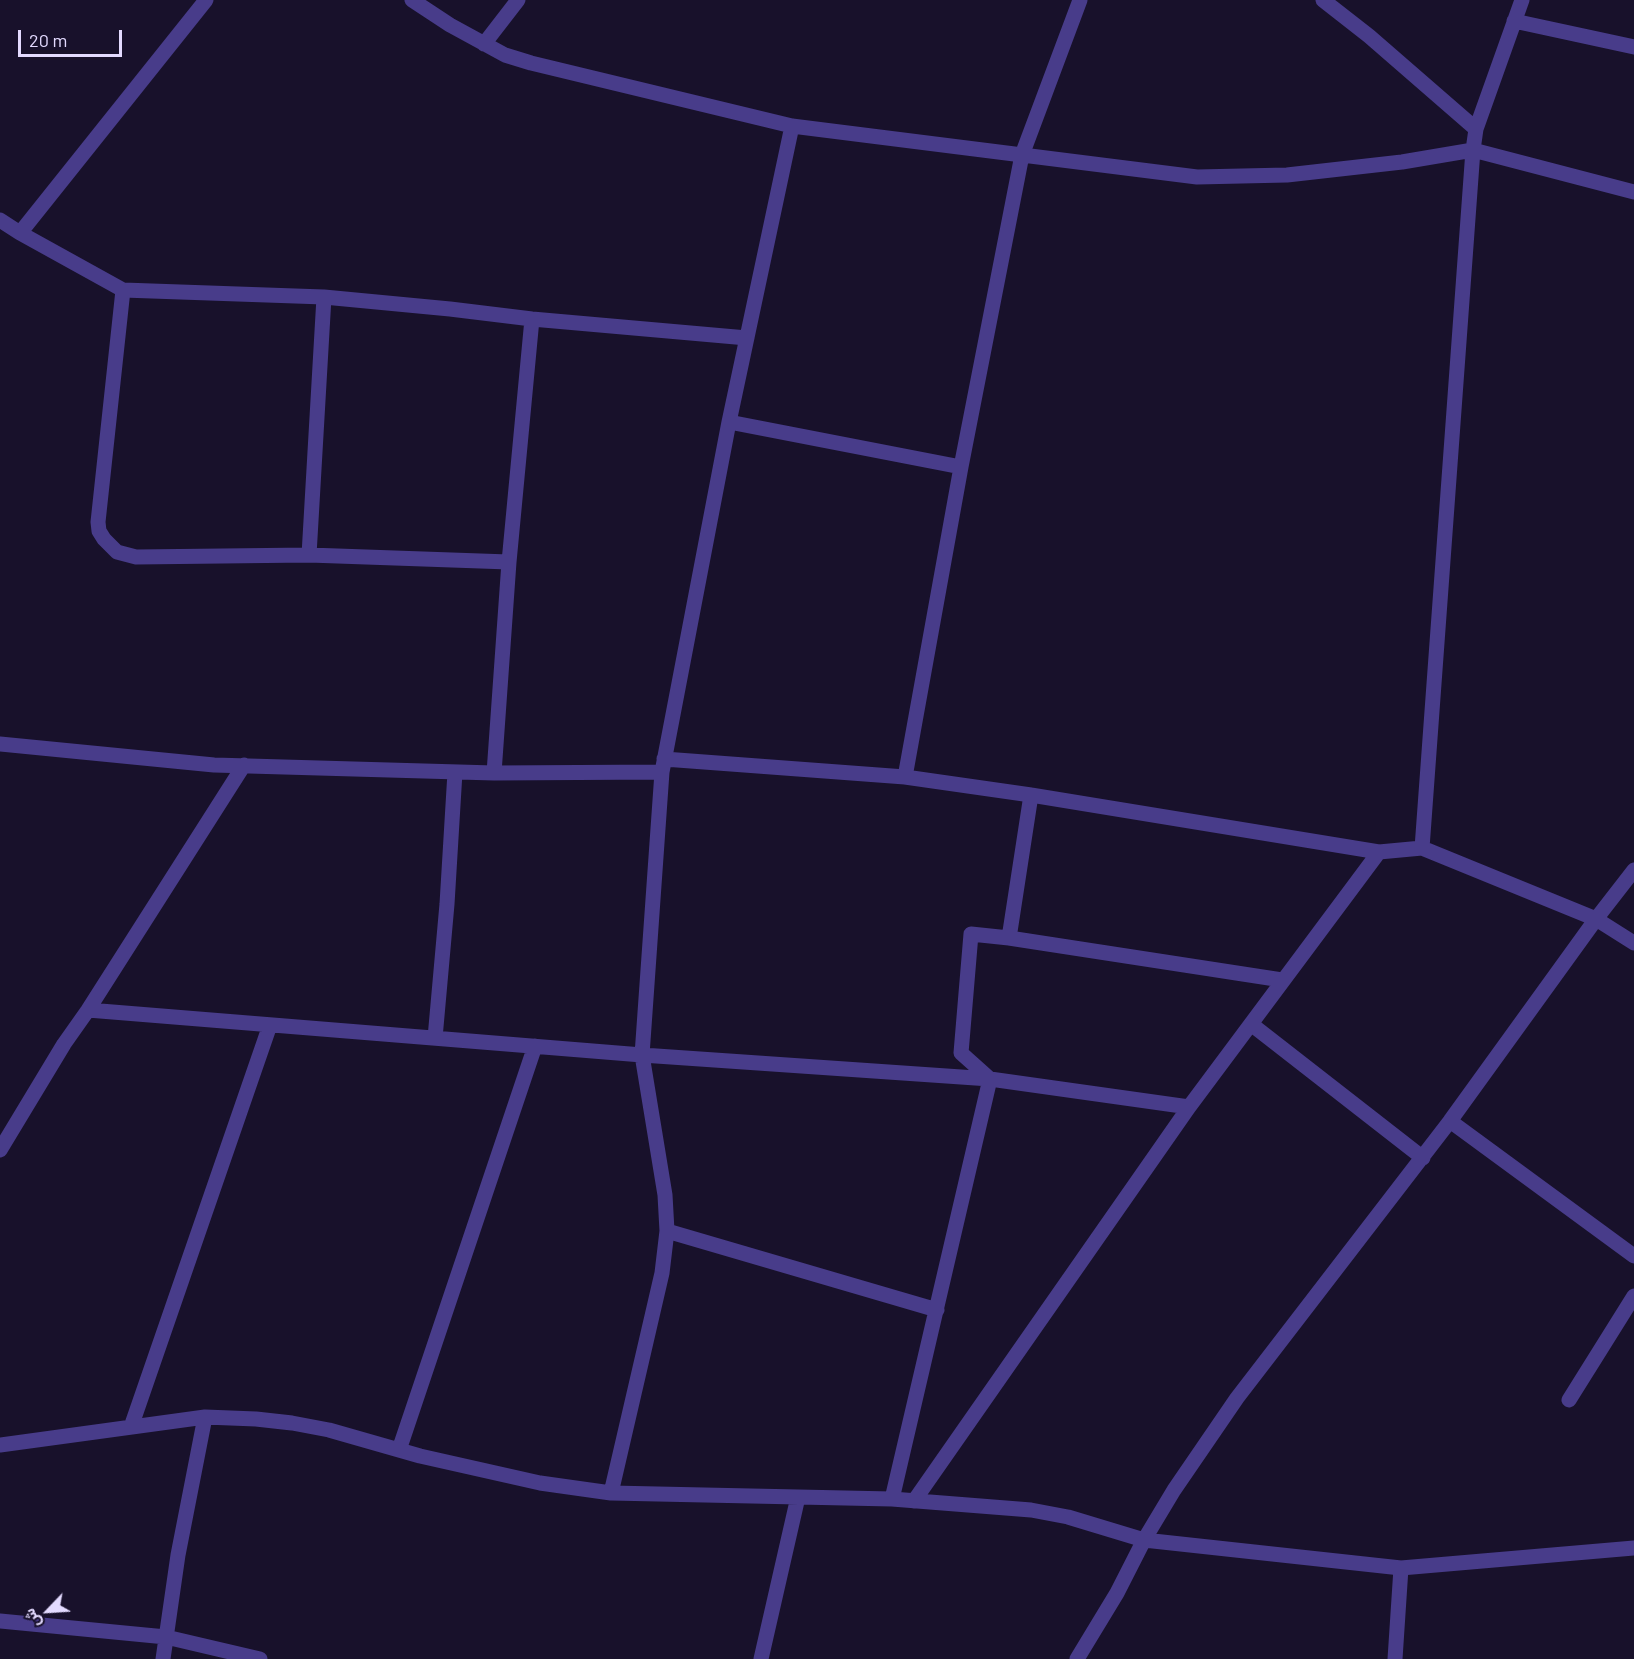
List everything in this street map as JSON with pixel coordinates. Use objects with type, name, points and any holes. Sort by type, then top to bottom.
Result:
[{"type":"street","points":[[20,233],[206,0]]},
{"type":"street","points":[[412,0],[450,25],[505,55],[792,126],[1197,177],[1287,175],[1402,162],[1473,150],[1634,192]]},
{"type":"street","points":[[484,44],[518,0]]},
{"type":"street","points":[[905,777],[961,467],[1023,154],[1080,0]]},
{"type":"street","points":[[1323,0],[1369,36],[1476,129]]},
{"type":"street","points":[[1422,848],[1473,150],[1476,129],[1522,0]]},
{"type":"street","points":[[1514,21],[1634,47]]},
{"type":"street","points":[[611,1493],[662,1273],[667,1231],[664,1184],[642,1055],[663,765],[729,422],[792,126]]},
{"type":"street","points":[[0,220],[123,290],[324,297],[532,319],[747,338]]},
{"type":"street","points":[[123,290],[98,522],[99,531],[117,552],[136,557],[309,555],[509,562]]},
{"type":"street","points":[[309,555],[324,297]]},
{"type":"street","points":[[494,773],[509,562],[532,319]]},
{"type":"street","points":[[729,422],[961,467]]},
{"type":"street","points":[[0,744],[214,765],[494,773],[663,765],[905,777],[1031,795],[1379,852],[1422,848],[1596,919],[1634,943]]},
{"type":"street","points":[[0,1150],[64,1044],[244,765]]},
{"type":"street","points":[[435,1038],[447,904],[455,772]]},
{"type":"street","points":[[1009,938],[1031,795]]},
{"type":"street","points":[[914,1501],[1189,1107],[1379,852]]},
{"type":"street","points":[[1077,1659],[1180,1481],[1237,1398],[1423,1158],[1634,870]]},
{"type":"street","points":[[990,1079],[961,1053],[971,934],[1282,980]]},
{"type":"street","points":[[88,1010],[642,1055],[990,1079],[1189,1107]]},
{"type":"street","points":[[1251,1024],[1423,1158]]},
{"type":"street","points":[[131,1427],[270,1025]]},
{"type":"street","points":[[399,1450],[535,1046]]},
{"type":"street","points":[[892,1499],[990,1079]]},
{"type":"street","points":[[1450,1121],[1634,1256]]},
{"type":"street","points":[[667,1231],[937,1310]]},
{"type":"street","points":[[1569,1400],[1634,1296]]},
{"type":"street","points":[[163,1659],[178,1555],[205,1418]]},
{"type":"street","points":[[0,1445],[205,1418],[256,1419],[292,1423],[329,1431],[420,1456],[540,1483],[611,1493],[892,1499],[1031,1510],[1068,1517],[1144,1540],[1401,1568],[1634,1548]]},
{"type":"street","points":[[761,1659],[798,1497]]},
{"type":"street","points":[[1395,1659],[1401,1568]]},
{"type":"street","points":[[0,1621],[166,1637],[260,1659]]}]
